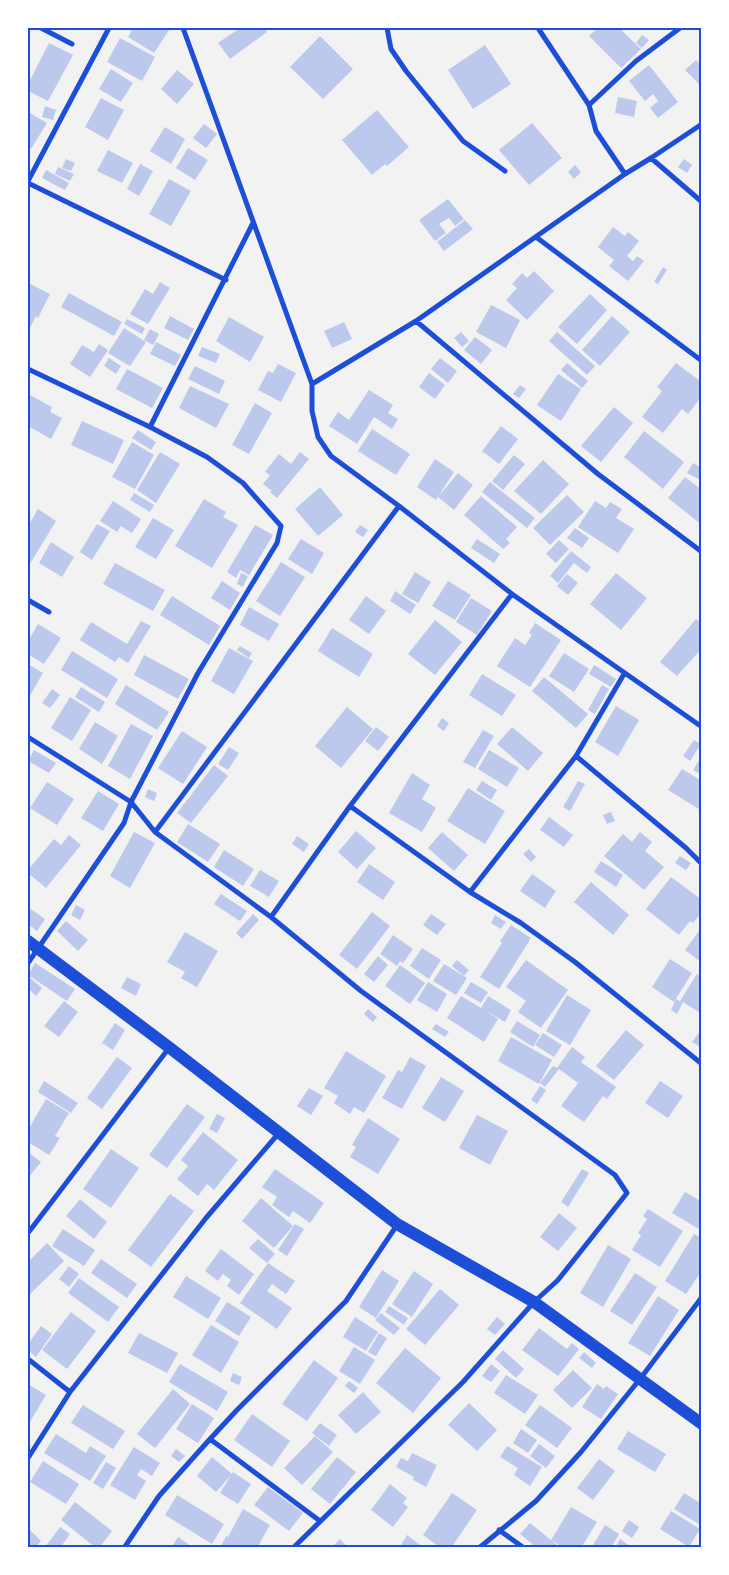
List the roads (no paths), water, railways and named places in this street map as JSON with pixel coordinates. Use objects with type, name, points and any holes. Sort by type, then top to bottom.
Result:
[{"type":"main road","points":[[32,944],[397,1224],[534,1302],[702,1424]]},
{"type":"street","points":[[41,28],[72,44]]},
{"type":"street","points":[[109,28],[28,182],[226,280]]},
{"type":"street","points":[[184,28],[312,384],[312,410],[318,437],[331,456],[512,594],[702,727]]},
{"type":"street","points":[[387,28],[391,49],[406,71],[463,141],[505,171]]},
{"type":"street","points":[[538,28],[589,105],[596,131],[625,174]]},
{"type":"street","points":[[589,105],[636,61],[680,28]]},
{"type":"street","points":[[312,384],[416,321],[625,174],[702,124]]},
{"type":"street","points":[[651,158],[702,202]]},
{"type":"street","points":[[150,427],[226,280],[253,223]]},
{"type":"street","points":[[536,237],[702,361]]},
{"type":"street","points":[[416,321],[598,474],[702,552]]},
{"type":"street","points":[[28,369],[150,427],[206,457],[243,483],[281,526],[277,543],[198,674],[131,802],[124,823],[32,944],[28,963]]},
{"type":"street","points":[[155,832],[399,506]]},
{"type":"street","points":[[271,917],[350,806],[512,594]]},
{"type":"street","points":[[28,600],[49,612]]},
{"type":"street","points":[[470,892],[576,756],[624,674]]},
{"type":"street","points":[[28,737],[131,802],[155,832],[271,917],[362,991],[615,1176],[627,1193],[558,1280],[534,1302],[463,1382],[293,1548]]},
{"type":"street","points":[[576,756],[686,848],[702,864]]},
{"type":"street","points":[[350,806],[470,892],[522,923],[575,962],[702,1064]]},
{"type":"street","points":[[28,1234],[170,1048]]},
{"type":"street","points":[[28,1458],[70,1392],[206,1218],[278,1133]]},
{"type":"street","points":[[124,1548],[159,1496],[210,1439],[346,1301],[397,1224]]},
{"type":"street","points":[[479,1548],[536,1501],[581,1452],[640,1379],[702,1297]]},
{"type":"street","points":[[28,1359],[70,1392]]},
{"type":"street","points":[[210,1439],[320,1521]]},
{"type":"street","points":[[499,1530],[524,1548]]}]
